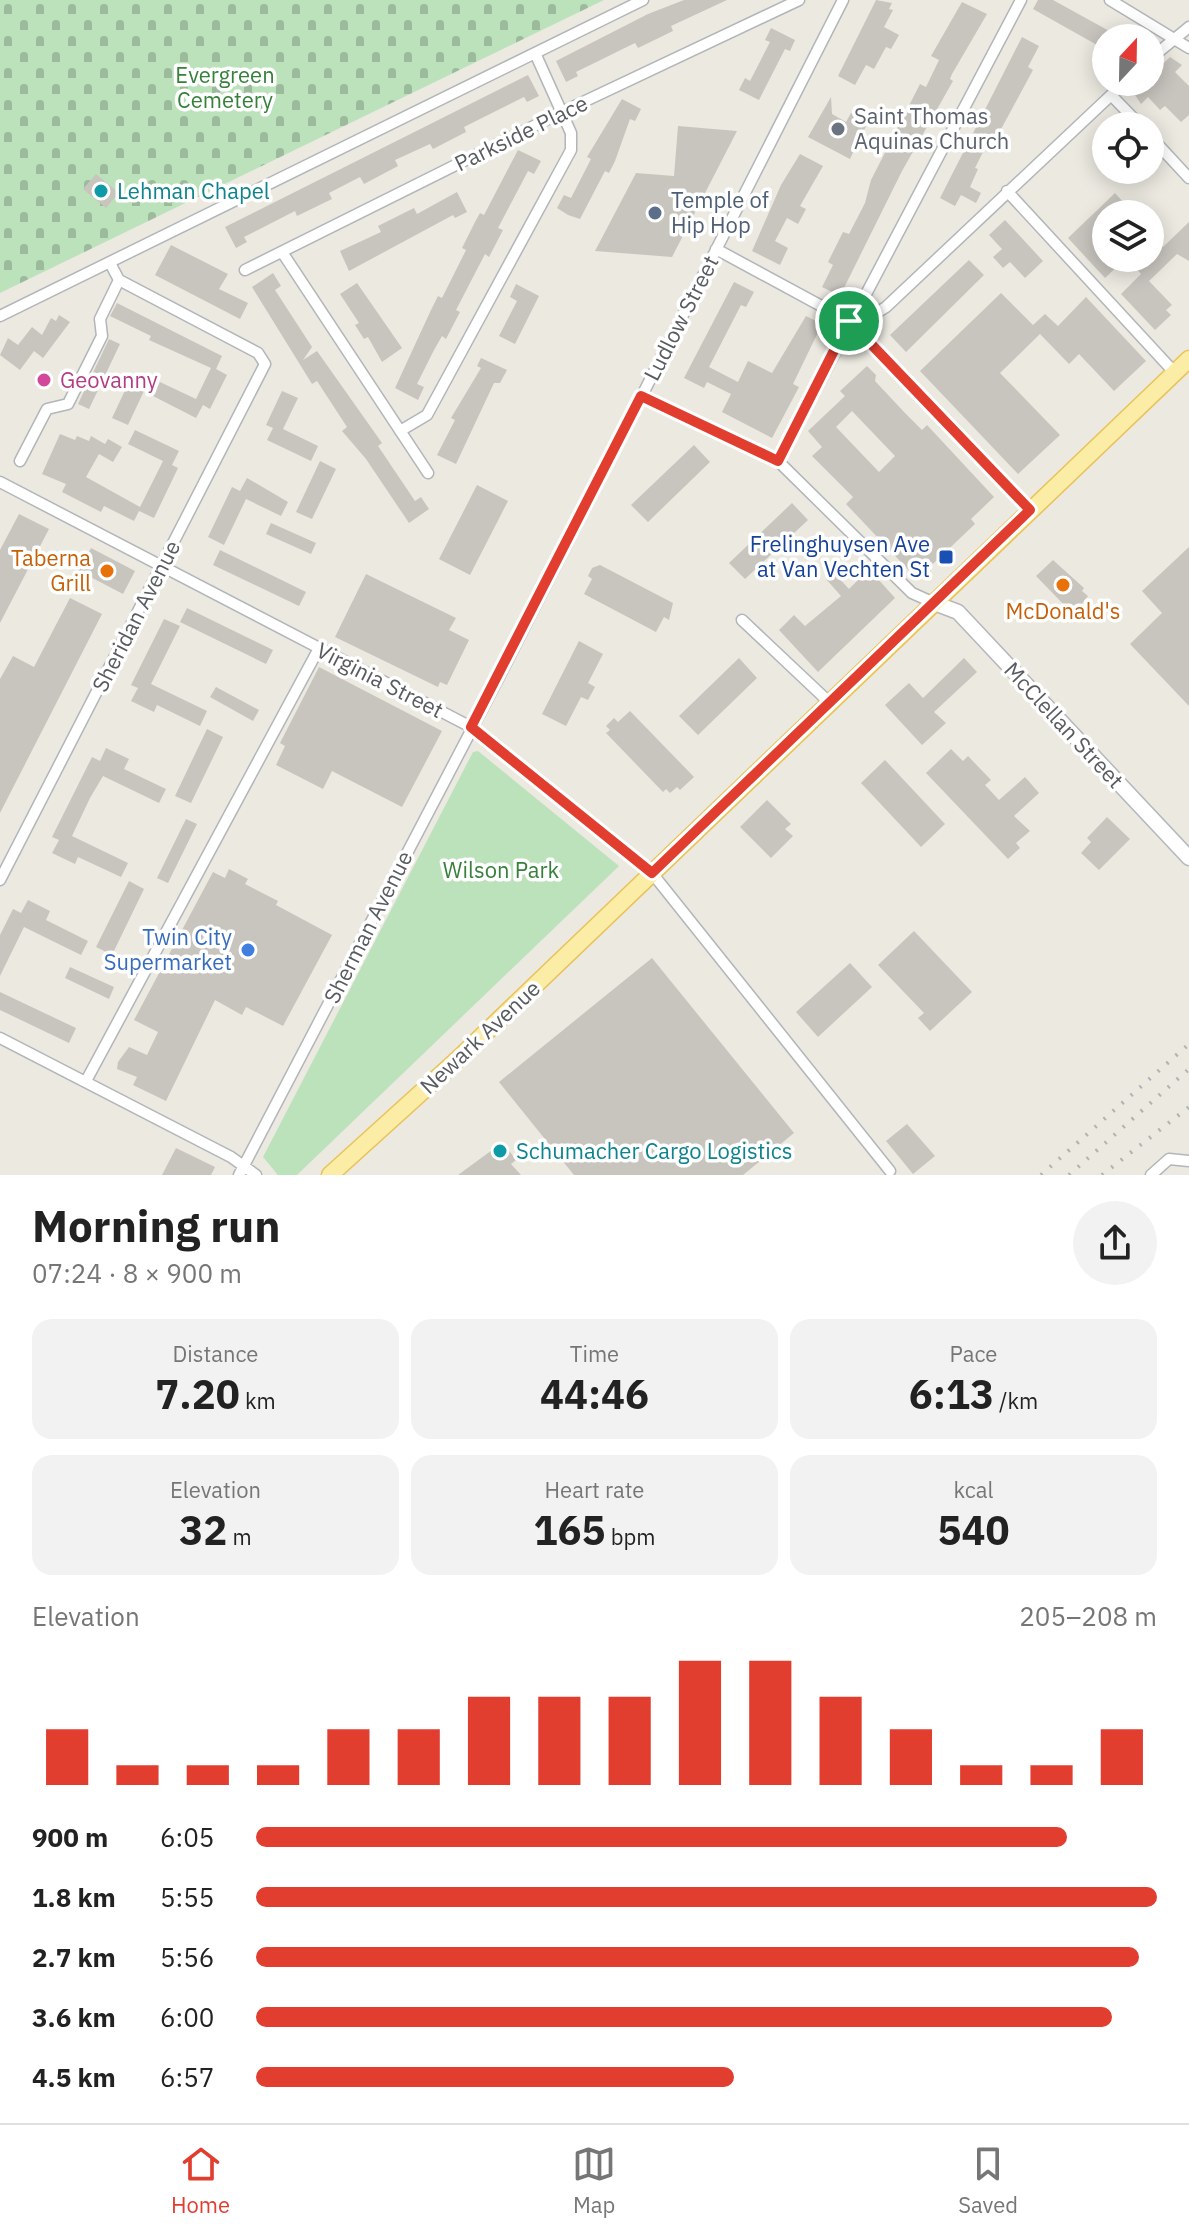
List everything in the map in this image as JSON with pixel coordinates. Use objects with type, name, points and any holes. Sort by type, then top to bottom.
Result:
[{"type":"main road","name":"Newark Avenue","points":[[330,1175],[628,897],[932,602],[1189,359]]},
{"type":"main road","name":"McClellan Street","points":[[932,602],[958,612],[1189,858]]},
{"type":"street","points":[[0,316],[110,263],[168,230],[643,0]]},
{"type":"street","name":"Parkside Place","points":[[245,270],[562,112],[799,0]]},
{"type":"street","name":"Ludlow Street","points":[[498,679],[843,0]]},
{"type":"street","points":[[778,461],[849,321],[1021,0]]},
{"type":"street","points":[[1110,0],[1189,48]]},
{"type":"street","points":[[1164,46],[1189,27]]},
{"type":"street","points":[[400,431],[427,415],[571,150],[571,133],[535,53]]},
{"type":"street","points":[[849,321],[867,319],[886,307],[1110,96]]},
{"type":"street","points":[[1112,96],[1127,112]]},
{"type":"street","points":[[1164,151],[1189,178]]},
{"type":"street","points":[[1007,191],[1174,372]]},
{"type":"street","points":[[716,249],[849,321],[1030,510]]},
{"type":"street","points":[[282,252],[428,473]]},
{"type":"street","points":[[20,461],[47,409],[68,404],[102,336],[100,319],[119,280],[110,263]]},
{"type":"street","name":"Sheridan Avenue","points":[[0,880],[265,364],[258,353],[119,280]]},
{"type":"street","points":[[641,396],[778,461],[912,593],[932,602]]},
{"type":"street","name":"Virginia Street","points":[[0,484],[471,727],[652,873],[890,1171]]},
{"type":"street","points":[[742,620],[830,703]]},
{"type":"street","points":[[86,1081],[318,650]]},
{"type":"street","name":"Sherman Avenue","points":[[242,1170],[498,679]]},
{"type":"street","points":[[0,1038],[86,1081],[256,1175]]},
{"type":"street","points":[[1151,1175],[1169,1159],[1189,1161]]},
{"type":"green space","name":"Evergreen Cemetery","points":[[0,0],[604,0],[0,293]]},
{"type":"green space","name":"Wilson Park","points":[[478,751],[619,866],[297,1175],[278,1175],[263,1157],[473,752]]},
{"type":"building","points":[[684,0],[727,0],[671,26],[673,31],[638,48],[635,43],[576,72],[578,76],[566,82],[556,61],[648,14]]},
{"type":"building","points":[[876,0],[892,3],[889,9],[893,10],[884,27],[899,35],[891,49],[886,47],[874,69],[866,65],[855,85],[838,76]]},
{"type":"building","points":[[1038,0],[1053,0],[1097,24],[1092,24],[1092,42],[1033,9]]},
{"type":"building","points":[[962,2],[987,14],[952,74],[950,79],[953,81],[902,171],[840,296],[822,287],[833,265],[828,262],[843,232],[849,234],[865,203],[871,180],[920,84],[926,87],[939,60],[931,56]]},
{"type":"building","points":[[771,28],[795,40],[790,51],[785,49],[759,100],[739,90],[745,78],[750,81],[770,42],[765,40]]},
{"type":"building","points":[[1022,37],[1039,46],[1028,67],[1033,70],[993,144],[988,142],[975,168],[978,169],[970,187],[981,193],[976,203],[961,195],[955,206],[940,198]]},
{"type":"building","points":[[1170,57],[1182,65],[1175,72],[1189,86],[1189,115],[1181,122],[1165,106],[1160,110],[1148,97],[1141,104],[1136,96],[1164,96],[1164,63]]},
{"type":"building","points":[[528,75],[539,96],[527,102],[524,97],[464,127],[466,132],[433,149],[430,144],[395,160],[398,166],[364,184],[360,177],[329,193],[332,199],[297,216],[295,211],[244,237],[247,242],[236,248],[225,227]]},
{"type":"building","name":"Saint Thomas Aquinas Church","points":[[831,97],[832,114],[846,122],[851,113],[868,122],[850,159],[808,137]]},
{"type":"building","points":[[622,99],[641,109],[635,121],[630,119],[609,173],[605,171],[580,219],[568,215],[557,208],[564,195],[571,198],[591,159],[587,157]]},
{"type":"building","name":"Temple of Hip Hop","points":[[678,126],[737,131],[672,257],[595,251],[636,173],[674,176]]},
{"type":"building","points":[[518,150],[541,161],[534,174],[528,171],[498,228],[503,230],[489,257],[485,254],[456,310],[460,312],[446,339],[442,336],[434,350],[417,384],[424,387],[418,400],[395,388],[438,296],[442,298],[466,250],[462,248],[475,222],[480,213],[484,215]]},
{"type":"building","points":[[800,154],[823,166],[800,206],[806,209],[798,224],[787,218],[775,241],[788,248],[780,265],[752,251],[781,185]]},
{"type":"building","name":"Lehman Chapel","points":[[96,174],[119,193],[106,208],[83,189]]},
{"type":"building","points":[[457,192],[467,212],[455,218],[453,215],[349,271],[340,251],[381,232],[378,226],[414,208],[417,214]]},
{"type":"building","points":[[1115,193],[1121,200],[1108,200]]},
{"type":"building","points":[[1092,215],[1092,264],[1068,238]]},
{"type":"building","points":[[1005,220],[1043,261],[1025,278],[1010,262],[1003,268],[993,257],[1002,249],[989,235]]},
{"type":"building","points":[[1189,222],[1189,261],[1177,254],[1164,267],[1164,246]]},
{"type":"building","points":[[171,245],[228,274],[219,289],[248,303],[240,319],[155,275]]},
{"type":"building","points":[[969,260],[984,275],[906,352],[890,335]]},
{"type":"building","points":[[1139,272],[1158,272],[1149,281],[1172,305],[1166,310],[1171,315],[1155,330],[1121,294],[1141,274]]},
{"type":"building","points":[[273,273],[281,286],[275,290],[312,347],[303,360],[317,351],[382,443],[378,446],[415,501],[421,497],[429,509],[409,523],[366,459],[342,431],[347,427],[317,381],[312,384],[252,287]]},
{"type":"building","points":[[734,282],[754,292],[746,307],[741,305],[709,367],[738,382],[748,361],[772,373],[806,316],[822,324],[793,384],[799,387],[772,438],[722,412],[731,394],[707,382],[704,388],[684,378]]},
{"type":"building","points":[[357,283],[402,348],[382,362],[368,337],[364,339],[355,325],[359,323],[340,294]]},
{"type":"building","points":[[516,284],[539,296],[515,344],[499,336],[517,301],[510,297]]},
{"type":"building","points":[[1001,293],[1033,325],[1045,314],[1058,326],[1086,297],[1146,361],[1114,391],[1079,354],[1069,364],[1040,334],[1000,373],[1060,435],[1018,474],[920,371]]},
{"type":"building","points":[[117,303],[222,356],[216,369],[227,375],[210,409],[203,405],[196,418],[153,396],[160,382],[196,399],[211,368],[149,340],[151,336],[110,316]]},
{"type":"building","points":[[59,315],[70,322],[43,358],[34,351],[20,370],[0,355],[8,338],[18,345],[32,327],[42,335],[51,318],[56,321]]},
{"type":"building","points":[[109,339],[120,344],[89,409],[78,404]]},
{"type":"building","points":[[481,358],[507,370],[500,383],[494,383],[456,464],[437,455],[455,420],[451,418],[481,368],[477,366]]},
{"type":"building","points":[[867,366],[876,375],[875,381],[905,413],[922,430],[927,425],[994,497],[971,519],[975,524],[917,579],[846,504],[853,497],[812,456],[822,447],[808,431],[845,396],[840,391]],"holes":[[[852,411],[895,456],[879,472],[836,427]]]},
{"type":"building","points":[[128,384],[144,391],[128,425],[112,418]]},
{"type":"building","points":[[282,391],[298,398],[283,429],[318,446],[311,461],[267,440],[273,428],[266,425]]},
{"type":"building","points":[[135,430],[179,451],[172,465],[178,468],[154,518],[139,511],[134,521],[104,506],[101,512],[62,492],[66,484],[42,474],[60,434],[89,441],[91,436],[105,444],[108,439],[122,447],[113,462],[99,454],[86,477],[140,507],[163,461],[128,444]]},
{"type":"building","points":[[694,445],[710,462],[648,522],[631,505]]},
{"type":"building","points":[[320,461],[336,469],[312,519],[296,512]]},
{"type":"building","points":[[247,478],[288,502],[281,516],[246,499],[224,545],[208,537],[232,487],[240,491]]},
{"type":"building","points":[[477,485],[508,501],[470,575],[439,559]]},
{"type":"building","points":[[792,503],[808,520],[745,579],[729,563]]},
{"type":"building","points":[[19,514],[49,529],[0,623],[0,550]]},
{"type":"building","points":[[271,523],[316,543],[311,554],[266,534]]},
{"type":"building","points":[[1189,547],[1189,706],[1130,644],[1162,613],[1142,591]]},
{"type":"building","name":"Taberna Grill","points":[[91,548],[135,571],[123,594],[79,571]]},
{"type":"building","points":[[220,550],[306,592],[299,606],[213,565]]},
{"type":"building","name":"McDonald's","points":[[1053,560],[1084,588],[1082,591],[1088,596],[1075,612],[1071,612],[1036,576]]},
{"type":"building","points":[[600,565],[673,603],[669,620],[664,617],[656,632],[584,594],[592,579],[588,576],[592,568]]},
{"type":"building","points":[[869,569],[895,598],[818,672],[779,630],[794,615],[805,626],[841,596],[826,579],[833,572],[849,589]]},
{"type":"building","points":[[366,574],[456,618],[449,630],[469,640],[447,685],[440,682],[438,687],[335,637]]},
{"type":"building","points":[[70,598],[102,614],[0,813],[0,679],[13,656],[34,667]]},
{"type":"building","points":[[187,608],[273,650],[266,664],[180,622]]},
{"type":"building","points":[[164,619],[180,626],[151,684],[207,711],[200,726],[157,705],[154,712],[131,701],[138,688],[131,685]]},
{"type":"building","points":[[579,641],[603,654],[588,683],[595,687],[588,700],[581,697],[566,726],[542,714]]},
{"type":"building","points":[[739,658],[757,678],[698,735],[679,716]]},
{"type":"building","points":[[964,658],[977,672],[934,712],[946,723],[922,745],[885,705],[909,683],[923,698]]},
{"type":"building","points":[[319,667],[442,731],[402,807],[332,771],[323,789],[276,765],[285,746],[280,743]]},
{"type":"building","points":[[216,687],[259,710],[253,721],[210,697]]},
{"type":"building","points":[[630,711],[694,777],[680,790],[677,787],[670,793],[666,789],[663,792],[606,733],[610,730],[606,726],[614,718],[618,722]]},
{"type":"building","points":[[207,729],[223,737],[191,803],[175,796]]},
{"type":"building","points":[[106,748],[129,759],[124,769],[166,789],[159,803],[103,776],[90,798],[72,836],[128,863],[121,877],[78,857],[75,864],[52,853],[59,840],[52,837],[92,757],[100,761]]},
{"type":"building","points":[[951,749],[963,761],[968,756],[991,780],[985,785],[999,800],[1025,777],[1039,793],[1014,816],[1030,831],[1016,843],[1020,848],[1008,859],[926,773]]},
{"type":"building","points":[[885,760],[945,824],[921,847],[861,783]]},
{"type":"building","points":[[767,800],[791,824],[785,829],[793,836],[771,858],[740,827]]},
{"type":"building","points":[[1107,817],[1130,839],[1099,870],[1081,853],[1091,842],[1087,838]]},
{"type":"building","points":[[186,819],[197,824],[168,883],[157,878]]},
{"type":"building","name":"Twin City Supermarket","points":[[229,869],[248,879],[245,884],[278,901],[276,905],[332,935],[283,1026],[246,1007],[242,1015],[215,1000],[166,1101],[133,1085],[137,1077],[117,1069],[118,1062],[129,1047],[147,1055],[158,1032],[134,1020],[213,872],[225,878]]},
{"type":"building","points":[[129,881],[144,889],[112,955],[96,947]]},
{"type":"building","points":[[28,900],[50,911],[46,920],[88,941],[81,955],[24,927],[0,976],[0,935],[13,909],[21,913]]},
{"type":"building","points":[[914,931],[972,992],[930,1031],[918,1018],[924,1013],[878,965]]},
{"type":"building","points":[[652,958],[794,1133],[743,1175],[574,1175],[499,1082]]},
{"type":"building","points":[[850,963],[872,987],[818,1037],[796,1012]]},
{"type":"building","points":[[70,967],[114,987],[109,999],[65,978]]},
{"type":"building","points":[[0,992],[76,1028],[69,1043],[0,1010]]},
{"type":"building","points":[[907,1124],[935,1156],[913,1174],[886,1141]]},
{"type":"building","name":"Schumacher Cargo Logistics","points":[[503,1142],[516,1160],[511,1164],[521,1175],[458,1175]]},
{"type":"building","points":[[176,1148],[215,1167],[211,1175],[162,1175]]},
{"type":"railway","points":[[1041,1175],[1189,1044]]},
{"type":"railway","points":[[1069,1175],[1189,1069]]},
{"type":"railway","points":[[1102,1175],[1189,1107]]},
{"type":"place","name":"Saint Thomas Aquinas Church","points":[[838,129]]},
{"type":"place","name":"Lehman Chapel","points":[[101,191]]},
{"type":"place","name":"Temple of Hip Hop","points":[[655,213]]},
{"type":"place","name":"Geovanny","points":[[44,380]]},
{"type":"place","name":"Frelinghuysen Ave at Van Vechten St","points":[[946,557]]},
{"type":"place","name":"Taberna Grill","points":[[107,571]]},
{"type":"place","name":"McDonald's","points":[[1063,585]]},
{"type":"place","name":"Twin City Supermarket","points":[[248,950]]},
{"type":"place","name":"Schumacher Cargo Logistics","points":[[500,1151]]},
{"type":"route","points":[[849,321],[1030,510],[652,873],[471,727],[641,396],[778,461],[849,321]]}]
